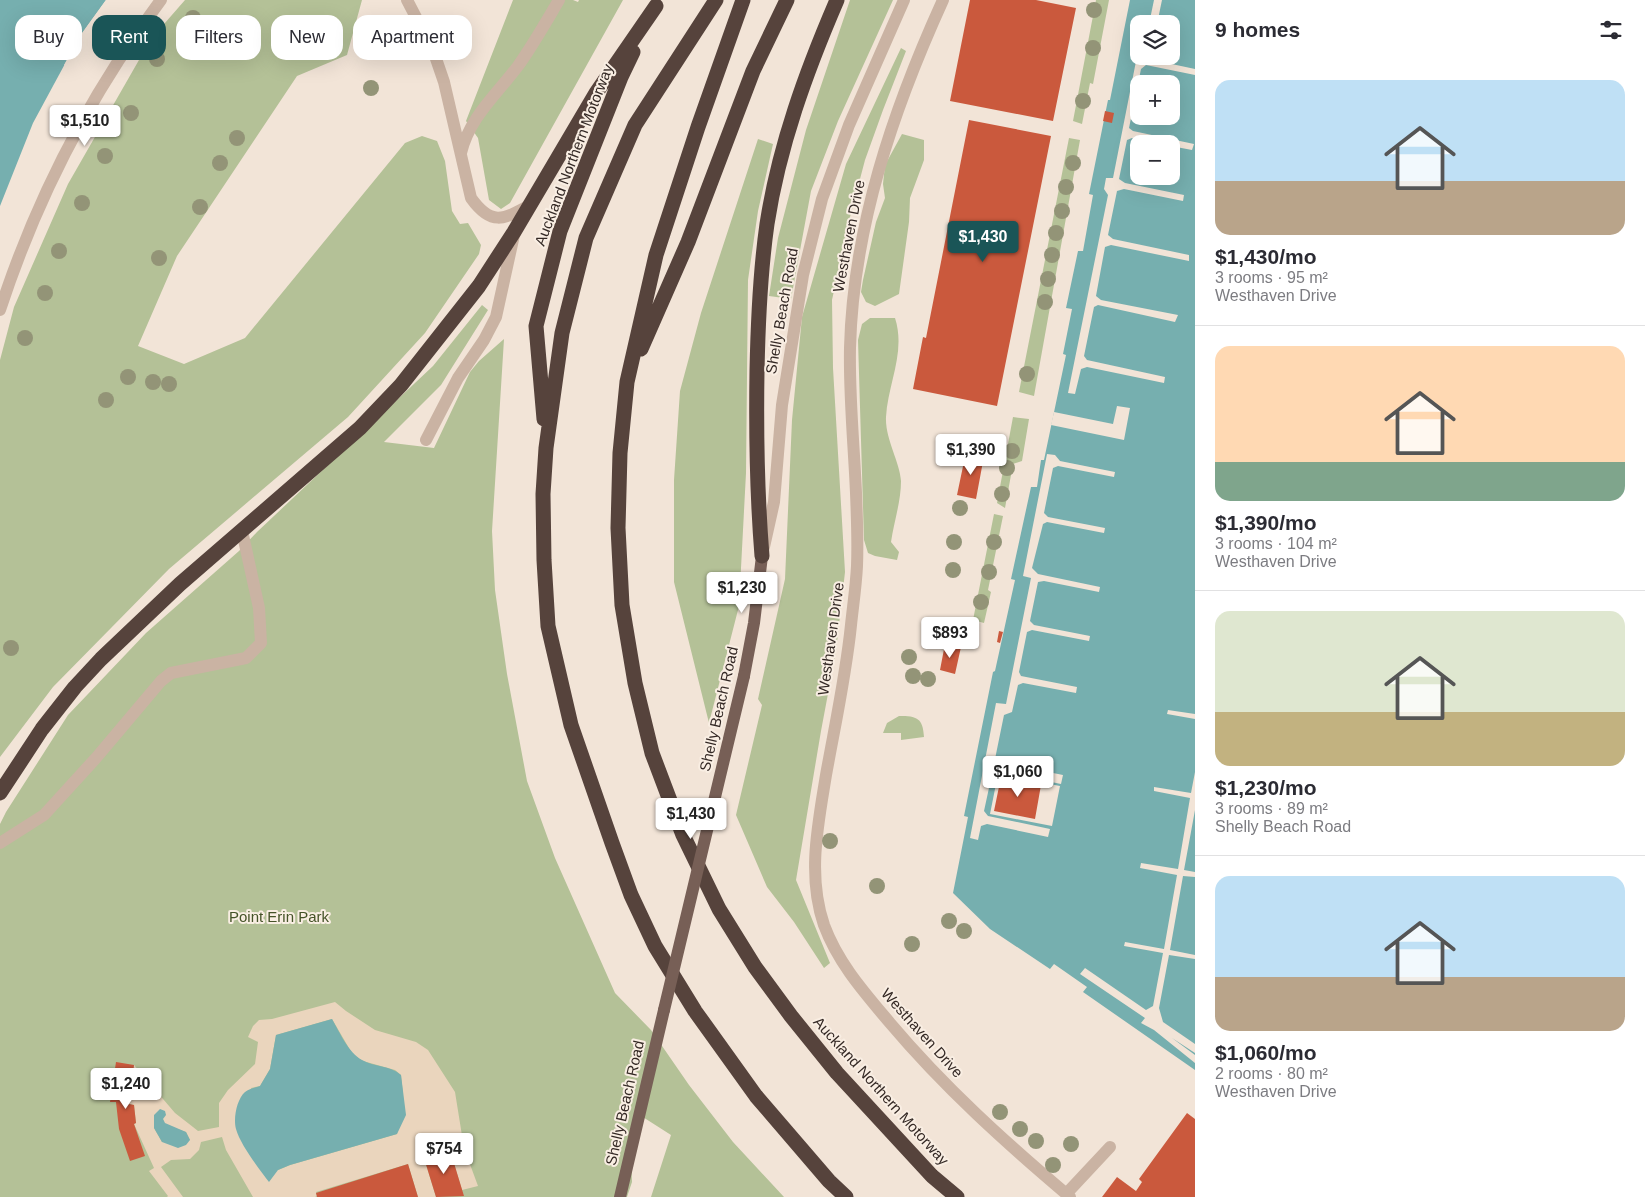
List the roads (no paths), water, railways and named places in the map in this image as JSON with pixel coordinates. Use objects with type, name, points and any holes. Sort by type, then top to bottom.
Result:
[{"type":"highway","name":"Auckland Northern Motorway","points":[[716,0],[635,125],[586,238],[562,333],[546,448],[543,494],[548,626],[571,725],[631,895],[655,946],[695,1012],[756,1096],[829,1181],[846,1197]]},
{"type":"highway","name":"Auckland Northern Motorway","points":[[743,0],[698,127],[656,255],[627,382],[620,453],[618,528],[622,605],[635,683],[652,753],[683,834],[719,909],[755,967],[791,1016],[838,1073],[932,1176],[957,1197]]},
{"type":"highway","name":"Auckland Northern Motorway","points":[[627,382],[688,242],[753,71],[787,0]]},
{"type":"highway","points":[[762,556],[756,467],[757,355],[760,275],[767,223],[787,137],[802,90],[837,0]]},
{"type":"highway","name":"Auckland Northern Motorway","points":[[546,448],[536,326],[538,316],[560,231],[621,77],[658,3]]},
{"type":"highway","points":[[0,793],[42,729],[75,687],[101,659],[180,584],[360,428],[401,385],[479,286],[514,232],[596,92],[658,3]]},
{"type":"main road","name":"Shelly Beach Road","points":[[620,1197],[744,676],[754,623],[762,556]]},
{"type":"street","points":[[0,310],[32,224],[90,108],[114,68],[161,0]]},
{"type":"street","points":[[407,0],[433,50],[444,82],[471,198],[483,213],[490,217],[511,215],[530,205]]},
{"type":"street","points":[[461,156],[467,134],[474,121],[519,65],[559,0]]},
{"type":"street","name":"Shelly Beach Road","points":[[762,556],[774,502],[782,405],[803,275],[822,199],[849,125],[904,0]]},
{"type":"street","name":"Westhaven Drive","points":[[943,0],[916,62],[890,132],[874,185],[863,233],[857,273],[850,350],[857,565],[850,630],[817,830],[814,882],[818,904],[830,940],[838,956],[861,990],[947,1086],[982,1120],[1068,1195]]},
{"type":"street","points":[[426,440],[458,378],[484,340],[496,318],[514,232]]},
{"type":"street","points":[[0,842],[44,815],[96,758],[161,681],[171,673],[246,658],[261,643],[260,608],[242,531]]},
{"type":"street","points":[[1068,1195],[1110,1147]]},
{"type":"water","points":[[0,0],[106,0],[95,15],[92,15],[92,19],[82,33],[82,15],[15,15],[15,60],[67,60],[33,123],[0,206]]},
{"type":"water","points":[[1130,0],[1195,0],[1195,1070],[1083,992],[1087,987],[1054,964],[1050,969],[990,929],[953,893],[968,817],[964,816],[993,672],[995,671],[1015,580],[1011,579],[1031,487],[1037,487],[1041,460],[1044,460],[1066,355],[1063,354],[1072,309],[1066,308],[1078,251],[1083,251],[1093,195],[1089,194],[1108,100],[1110,100]]},
{"type":"water","points":[[332,1019],[345,1042],[357,1057],[392,1069],[401,1075],[406,1115],[397,1134],[290,1165],[278,1170],[269,1182],[241,1142],[236,1129],[236,1109],[242,1095],[260,1086],[270,1069],[276,1035]]},
{"type":"water","points":[[160,1109],[165,1111],[166,1115],[163,1119],[165,1123],[186,1132],[190,1140],[186,1145],[178,1148],[162,1142],[154,1128],[154,1115]]},
{"type":"park label","name":"Point Erin Park","points":[[279,917]]}]
